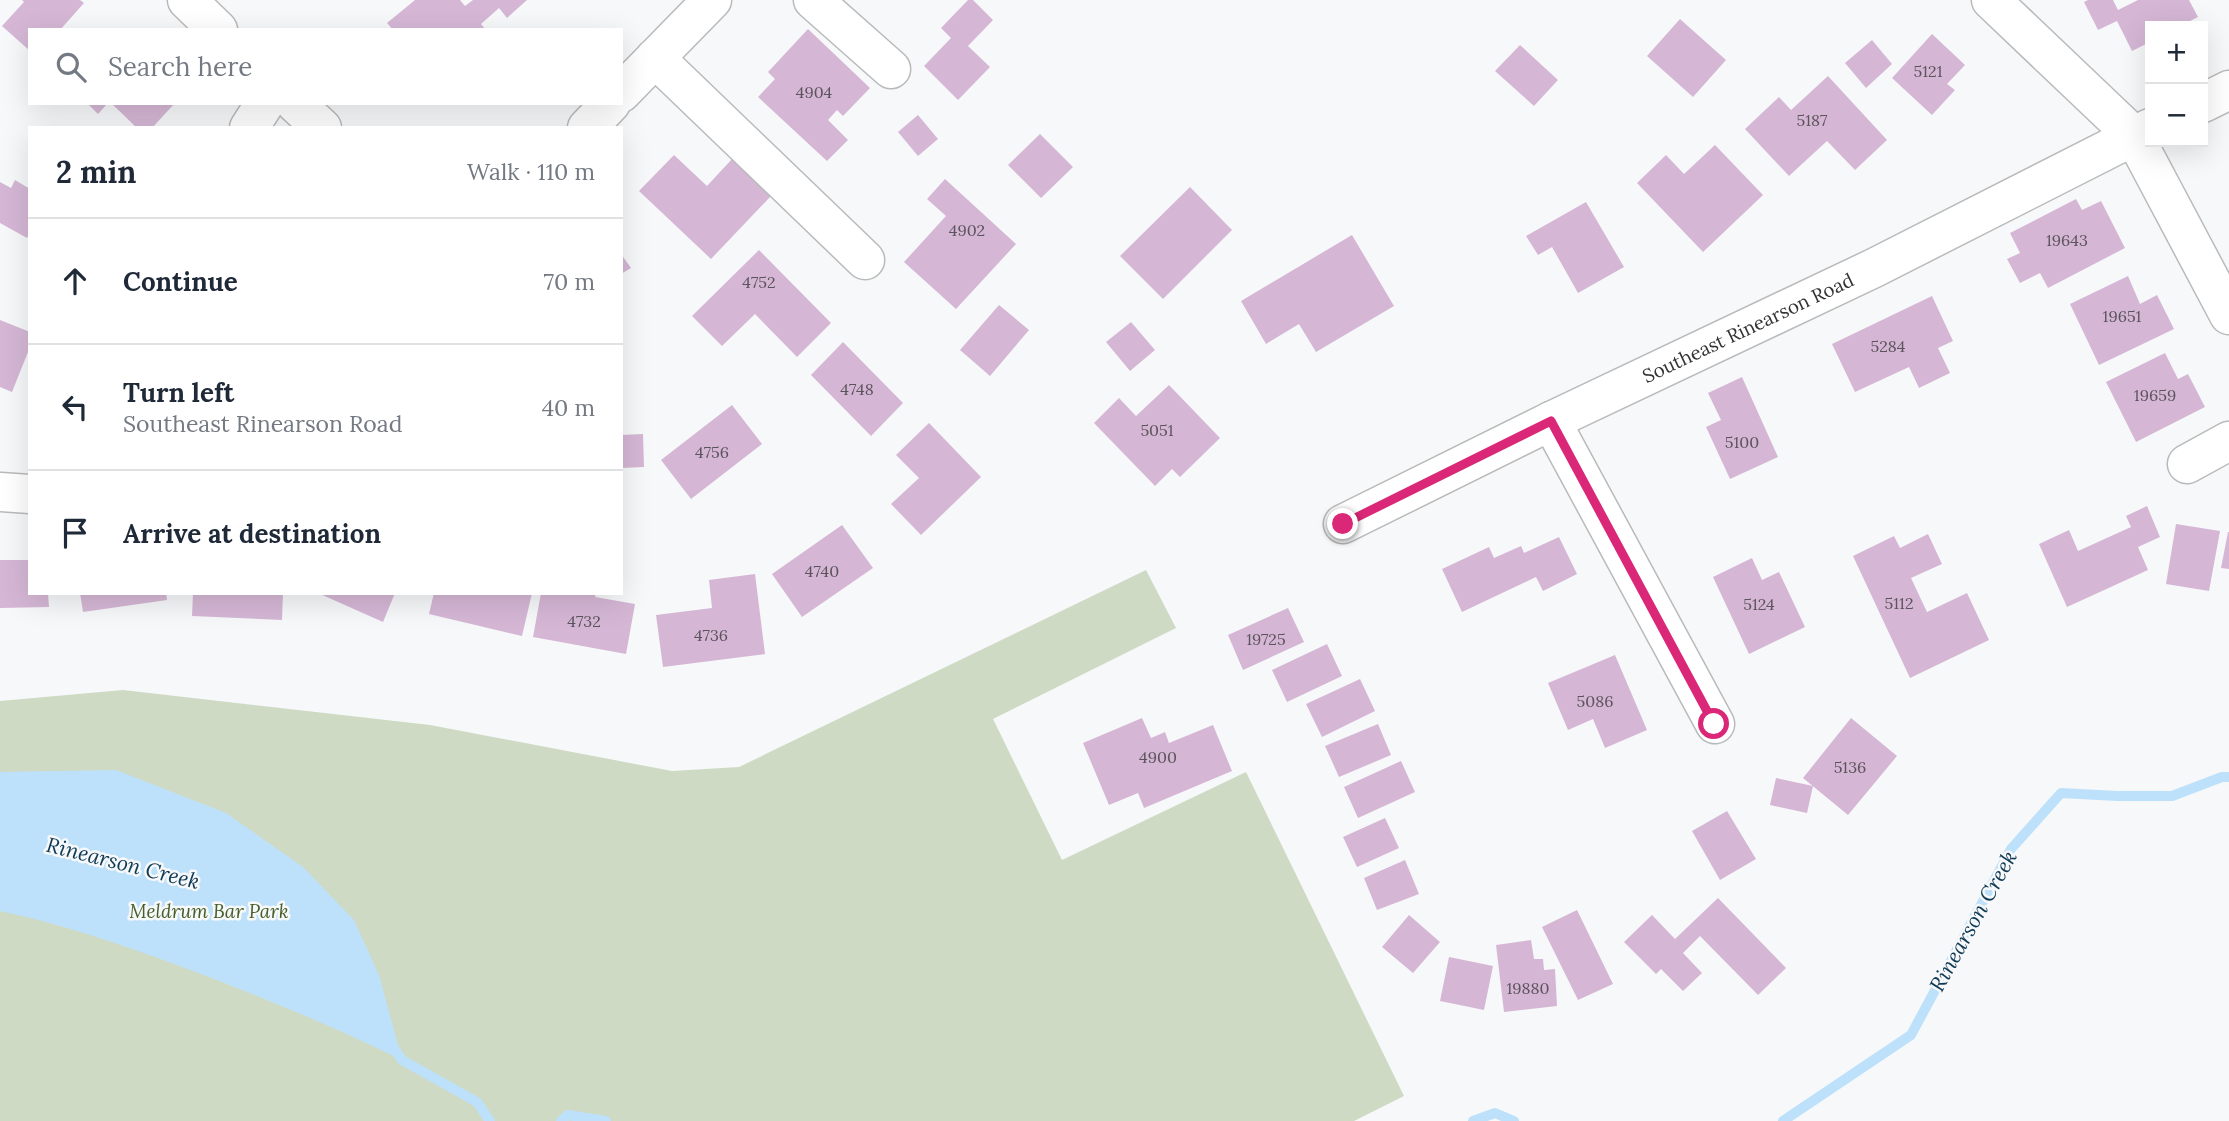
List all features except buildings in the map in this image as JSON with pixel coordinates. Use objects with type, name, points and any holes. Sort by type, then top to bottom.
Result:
[{"type":"street","points":[[187,0],[216,28]]},
{"type":"street","points":[[623,91],[712,0]]},
{"type":"street","points":[[813,0],[891,69]]},
{"type":"street","points":[[1992,0],[2142,132],[2229,315]]},
{"type":"street","points":[[655,58],[866,260]]},
{"type":"street","points":[[2208,100],[2229,90]]},
{"type":"street","points":[[250,126],[264,105]]},
{"type":"street","points":[[297,105],[320,126]]},
{"type":"street","points":[[589,126],[609,105]]},
{"type":"street","name":"Southeast Rinearson Road","points":[[1343,524],[1551,421],[1874,268],[2142,132]]},
{"type":"street","points":[[1551,421],[1714,724]]},
{"type":"street","points":[[2187,464],[2229,441]]},
{"type":"street","points":[[0,492],[28,494]]},
{"type":"green space","name":"Meldrum Bar Park","points":[[1146,570],[1176,628],[993,719],[1062,860],[1246,772],[1404,1096],[1354,1121],[0,1121],[0,701],[123,690],[430,725],[672,771],[739,767]]},
{"type":"water","points":[[116,770],[226,813],[303,867],[354,920],[379,975],[402,1060],[304,1015],[179,966],[78,931],[0,911],[0,772]]},
{"type":"waterway","name":"Rinearson Creek","points":[[1783,1121],[1911,1035],[2011,849],[2061,793],[2172,796],[2222,777],[2229,777]]},
{"type":"waterway","name":"Rinearson Creek","points":[[394,1048],[402,1060],[477,1102],[490,1121]]},
{"type":"waterway","name":"Rinearson Creek","points":[[1473,1121],[1495,1113],[1514,1121]]},
{"type":"waterway","name":"Rinearson Creek","points":[[561,1121],[568,1115],[606,1121]]},
{"type":"route","points":[[1343,524],[1551,421],[1714,724]]}]
